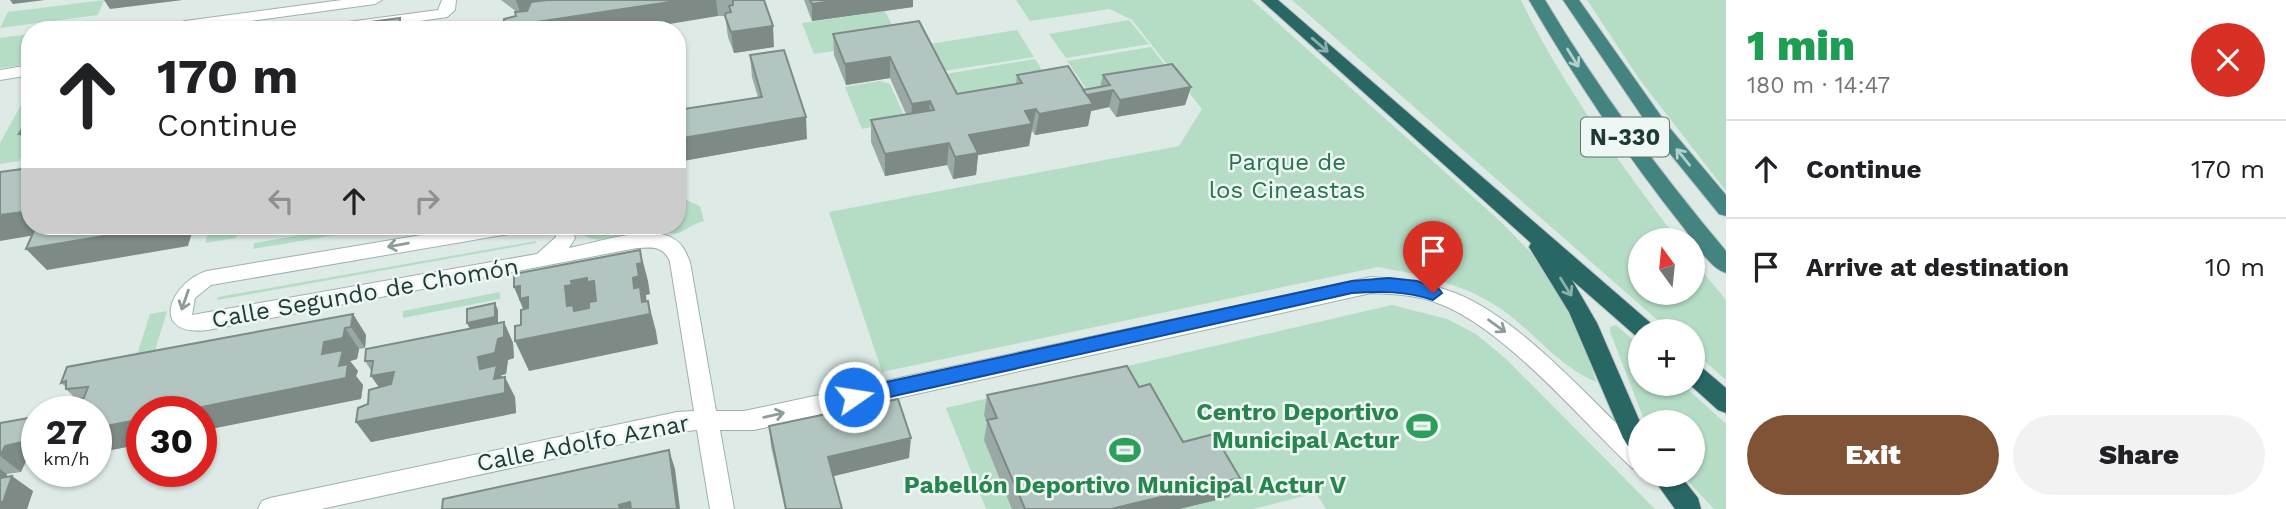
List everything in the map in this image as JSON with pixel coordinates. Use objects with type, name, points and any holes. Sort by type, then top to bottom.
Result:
[{"type":"highway","points":[[1269,0],[1494,195],[1632,319]]},
{"type":"highway","name":"N-330","points":[[1537,0],[1587,82],[1630,144],[1726,265]]},
{"type":"highway","name":"N-330","points":[[1571,0],[1661,130],[1726,209]]},
{"type":"highway","points":[[1494,195],[1539,247],[1576,303],[1592,337],[1610,390],[1628,426]]},
{"type":"highway","points":[[1705,384],[1726,403]]},
{"type":"highway","points":[[1673,487],[1690,508]]},
{"type":"street","points":[[215,21],[375,0]]},
{"type":"street","points":[[391,21],[442,14],[448,10],[449,0]]},
{"type":"street","points":[[0,75],[21,72]]},
{"type":"street","name":"Calle Segundo de Chomón","points":[[461,235],[207,278],[197,282],[188,291],[181,318],[189,324],[208,322],[662,240],[677,248],[707,419]]},
{"type":"street","name":"Calle Segundo de Chomón","points":[[537,262],[557,250],[563,235]]},
{"type":"street","name":"Calle Segundo de Chomón","points":[[571,235],[603,249]]},
{"type":"street","name":"Calle Adolfo Aznar","points":[[270,509],[677,422],[707,419],[730,422],[754,420],[1352,287],[1389,284],[1417,288],[1478,313],[1507,333],[1628,449]]},
{"type":"street","points":[[707,419],[722,509]]},
{"type":"street","points":[[1668,487],[1690,508]]},
{"type":"green space","points":[[104,0],[98,15],[53,21],[21,21],[21,25],[0,28],[8,12]]},
{"type":"green space","name":"Parque de los Cineastas","points":[[1016,0],[1252,0],[1500,221],[1532,254],[1579,323],[1596,382],[1571,368],[1508,314],[1478,296],[1429,278],[1378,267],[882,372],[829,212],[1179,146],[1202,109],[1132,20],[1110,9],[1030,21]]},
{"type":"green space","points":[[1292,0],[1521,0],[1574,94],[1669,228],[1628,228],[1628,294]]},
{"type":"green space","points":[[1587,0],[1726,0],[1726,191],[1640,80]]},
{"type":"green space","points":[[885,11],[900,41],[814,54],[802,23]]},
{"type":"green space","points":[[1129,20],[1149,44],[1066,58],[1049,34]]},
{"type":"green space","points":[[1017,30],[1034,57],[944,71],[930,44]]},
{"type":"green space","points":[[21,35],[21,65],[0,68],[0,38]]},
{"type":"green space","points":[[1151,47],[1171,73],[1086,88],[1067,61]]},
{"type":"green space","points":[[1035,59],[1053,88],[962,103],[946,74]]},
{"type":"green space","points":[[880,81],[890,84],[906,120],[862,129],[845,87]]},
{"type":"green space","points":[[21,105],[19,161],[0,164],[0,143]]},
{"type":"green space","points":[[686,200],[700,206],[704,221],[686,229]]},
{"type":"green space","points":[[207,235],[237,235],[236,238],[205,243]]},
{"type":"green space","points":[[301,235],[337,235],[253,249],[254,243]]},
{"type":"green space","points":[[584,235],[630,235],[600,240]]},
{"type":"green space","points":[[536,243],[217,300],[218,297]]},
{"type":"green space","points":[[1705,275],[1726,300],[1726,380],[1705,361],[1705,319],[1656,319],[1640,305],[1705,305]]},
{"type":"green space","points":[[500,292],[500,299],[403,318],[403,311]]},
{"type":"green space","points":[[1392,305],[1447,319],[1476,334],[1506,359],[1628,482],[1628,487],[1633,487],[1655,509],[1326,509],[1316,493],[1253,509],[986,509],[946,408]]},
{"type":"green space","points":[[167,311],[154,354],[136,358],[150,314]]},
{"type":"green space","points":[[1616,325],[1628,336],[1628,378],[1610,332],[1610,327]]},
{"type":"green space","points":[[1635,396],[1695,396],[1726,424],[1726,509],[1714,509],[1693,487],[1705,487],[1705,410],[1640,410]]},
{"type":"building","points":[[683,0],[543,21],[504,21],[516,16],[515,12],[527,11],[531,2]]},
{"type":"building","points":[[733,0],[764,0],[773,26],[731,32],[725,16],[731,12],[729,6],[733,5]]},
{"type":"building","points":[[810,0],[839,0],[812,4]]},
{"type":"building","points":[[400,18],[400,21],[378,21]]},
{"type":"building","points":[[919,21],[957,94],[1022,83],[1017,75],[1068,66],[1093,104],[1039,114],[1036,109],[1025,111],[1032,124],[969,135],[978,153],[955,157],[949,143],[885,154],[871,120],[934,110],[930,101],[912,104],[890,57],[845,64],[833,34]]},
{"type":"building","points":[[784,50],[806,117],[686,137],[686,109],[762,97],[750,55]]},
{"type":"building","points":[[1172,64],[1191,87],[1120,100],[1113,90],[1087,95],[1083,90],[1110,85],[1103,75]]},
{"type":"building","points":[[21,169],[21,212],[0,215],[0,172]]},
{"type":"building","points":[[32,235],[110,235],[26,249]]},
{"type":"building","points":[[640,250],[642,263],[637,264],[639,276],[633,278],[634,288],[640,287],[642,302],[648,301],[650,314],[515,341],[515,326],[521,325],[521,310],[528,308],[528,297],[520,299],[520,286],[514,287],[514,274]],"holes":[[[587,278],[587,282],[594,281],[596,301],[589,302],[589,308],[574,311],[573,305],[567,306],[565,286],[572,285],[571,281]]]},
{"type":"building","points":[[495,303],[495,317],[467,323],[467,309]]},
{"type":"building","points":[[353,314],[351,327],[345,328],[343,338],[324,342],[322,354],[343,350],[339,366],[348,364],[346,378],[217,404],[217,396],[126,396],[126,422],[112,425],[112,396],[85,396],[88,387],[66,389],[66,381],[61,383],[67,367]]},
{"type":"building","points":[[504,322],[504,337],[498,339],[495,353],[478,357],[480,369],[497,365],[494,379],[505,377],[505,393],[356,422],[358,408],[368,404],[369,390],[391,384],[394,372],[371,376],[373,361],[365,361],[366,349]]},
{"type":"building","points":[[1127,366],[1139,387],[1150,384],[1183,442],[1214,434],[1240,478],[1111,509],[1025,509],[987,420],[997,418],[987,395]]},
{"type":"building","points":[[898,399],[911,438],[828,457],[842,509],[786,509],[769,426]]},
{"type":"building","points":[[21,419],[21,442],[5,446],[0,456],[0,423]]},
{"type":"building","points":[[669,450],[677,509],[631,509],[630,502],[619,505],[620,509],[442,509],[443,499]]},
{"type":"building","points":[[12,476],[3,502],[0,502],[0,478]]},
{"type":"place","name":"Centro Deportivo Municipal Actur","points":[[1422,426]]},
{"type":"place","name":"Pabellón Deportivo Municipal Actur V","points":[[1125,450]]},
{"type":"route","points":[[854,397],[1352,287],[1389,284],[1433,293]]}]
